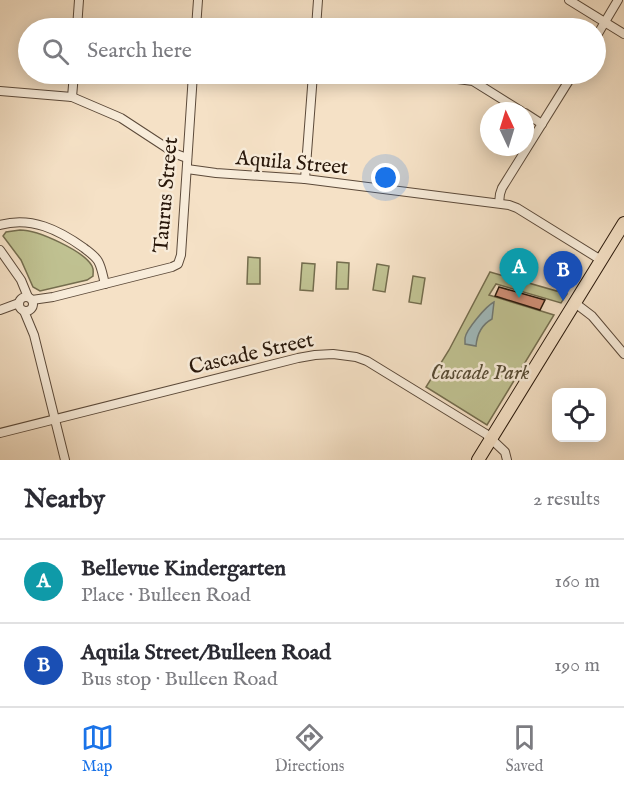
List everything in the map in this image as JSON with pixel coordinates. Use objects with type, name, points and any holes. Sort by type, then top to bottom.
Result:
[{"type":"main road","points":[[478,460],[624,223]]},
{"type":"street","points":[[78,18],[79,0]]},
{"type":"street","points":[[197,18],[198,0]]},
{"type":"street","points":[[317,18],[318,0]]},
{"type":"street","points":[[568,0],[597,18]]},
{"type":"street","points":[[606,19],[618,0]]},
{"type":"street","points":[[606,23],[624,34]]},
{"type":"street","points":[[72,98],[73,84]]},
{"type":"street","name":"Taurus Street","points":[[2,310],[178,264],[181,255],[192,84]]},
{"type":"street","points":[[305,179],[312,84]]},
{"type":"street","points":[[478,84],[507,102]]},
{"type":"street","points":[[499,204],[500,191],[567,84]]},
{"type":"street","points":[[0,91],[72,98],[121,118],[176,154],[188,158]]},
{"type":"street","points":[[534,119],[542,124]]},
{"type":"street","name":"Aquila Street","points":[[186,171],[305,179],[508,205],[517,208],[601,260]]},
{"type":"street","points":[[0,225],[15,222],[35,223],[64,235],[98,260],[105,284]]},
{"type":"street","points":[[0,250],[14,270],[26,304],[65,460]]},
{"type":"street","points":[[575,303],[592,316],[624,354]]},
{"type":"street","name":"Cascade Street","points":[[0,433],[298,358],[333,354],[356,357],[379,367],[483,432],[505,452],[507,460]]},
{"type":"green space","points":[[20,230],[60,242],[80,254],[93,267],[93,276],[87,280],[40,291],[33,287],[21,260],[3,236],[6,232]]},
{"type":"green space","points":[[248,257],[260,258],[260,284],[247,284]]},
{"type":"green space","points":[[337,262],[349,263],[348,289],[336,289]]},
{"type":"green space","points":[[302,263],[315,264],[313,291],[300,290]]},
{"type":"green space","points":[[377,264],[389,266],[385,292],[373,290]]},
{"type":"green space","name":"Cascade Park","points":[[490,272],[567,294],[561,303],[496,284],[489,295],[554,315],[487,425],[426,387],[449,350]]},
{"type":"green space","points":[[413,276],[425,278],[421,304],[409,302]]},
{"type":"water","points":[[494,302],[492,319],[480,330],[476,346],[465,344],[466,334],[486,308]]},
{"type":"building","points":[[499,287],[545,300],[540,310],[495,296]]},
{"type":"place","name":"Bellevue Kindergarten","points":[[519,298]]},
{"type":"place","name":"Aquila Street/Bulleen Road","points":[[563,301]]}]
